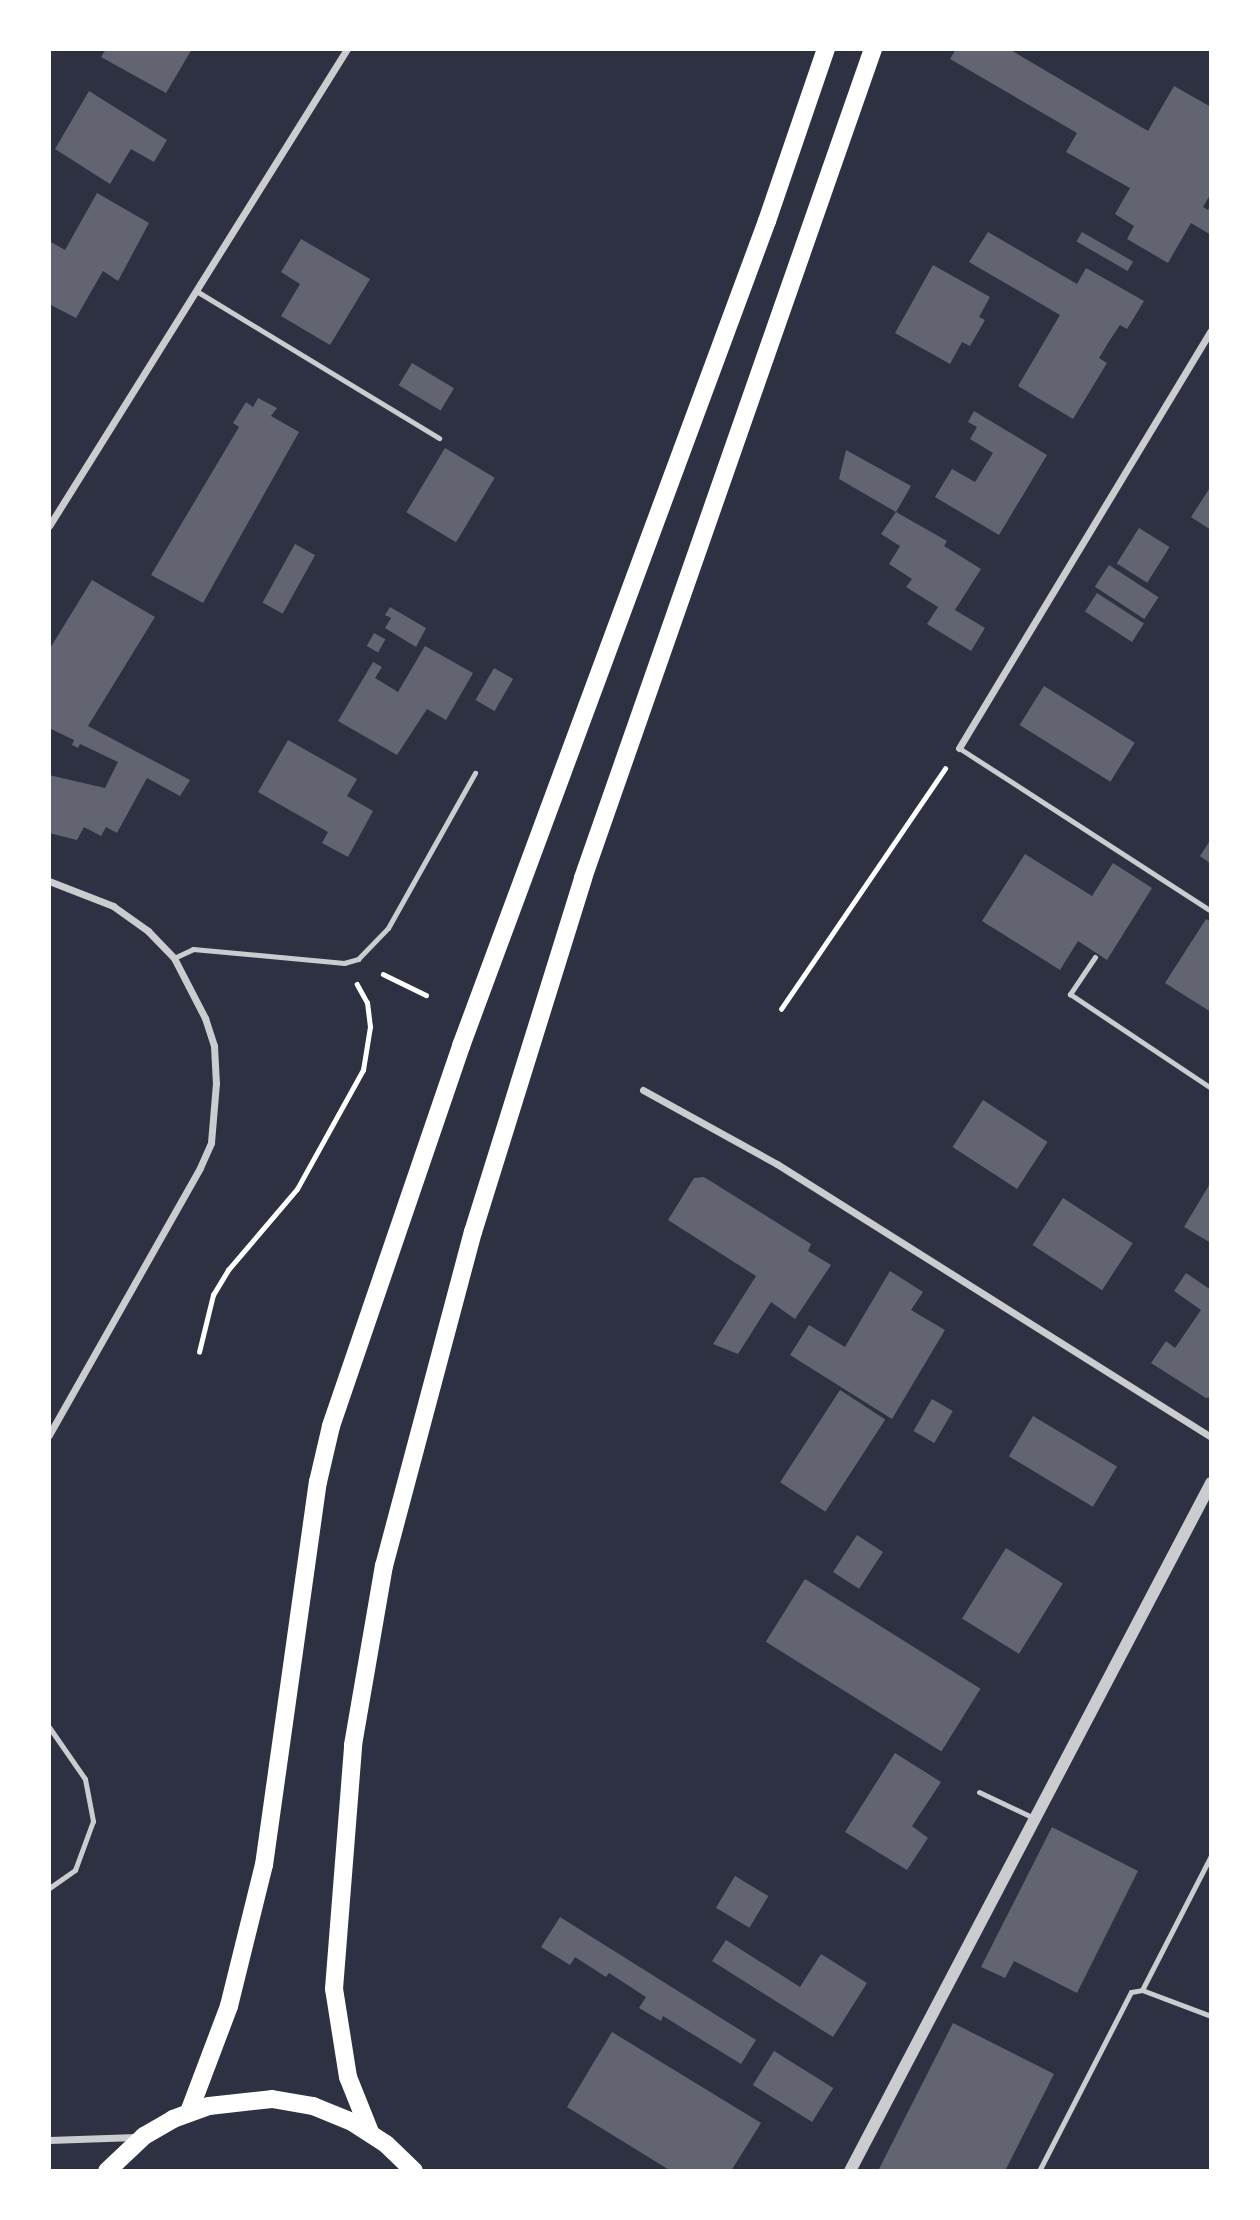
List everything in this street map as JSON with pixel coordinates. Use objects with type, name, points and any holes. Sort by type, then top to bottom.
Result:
[{"type":"main road","points":[[190,2112],[229,2006],[264,1865],[318,1482],[331,1426],[466,1033],[826,49]]},
{"type":"main road","points":[[370,2132],[348,2077],[334,1989],[353,1745],[384,1566],[473,1232],[583,878],[873,49]]},
{"type":"main road","points":[[107,2171],[144,2136],[190,2112],[230,2102],[272,2099],[313,2106],[370,2132],[414,2171]]},
{"type":"street","points":[[49,526],[198,292],[347,49]]},
{"type":"street","points":[[960,748],[1211,331]]},
{"type":"street","points":[[49,881],[113,906],[148,932],[174,958],[194,993],[214,1046],[216,1083],[211,1143],[188,1194],[49,1435]]},
{"type":"street","points":[[643,1090],[777,1164],[1211,1437]]},
{"type":"street","points":[[850,2171],[1032,1817],[1211,1483]]},
{"type":"street","points":[[49,2140],[144,2136]]},
{"type":"lane","points":[[198,292],[439,438]]},
{"type":"lane","points":[[960,748],[1211,911]]},
{"type":"lane","points":[[174,958],[193,950],[344,963],[369,951],[388,928],[475,773]]},
{"type":"lane","points":[[1095,957],[1070,994],[1211,1088]]},
{"type":"lane","points":[[49,1727],[85,1779],[93,1821],[75,1870],[49,1888]]},
{"type":"lane","points":[[979,1792],[1032,1817]]},
{"type":"lane","points":[[1142,1990],[1211,1856]]},
{"type":"lane","points":[[1040,2171],[1131,1992],[1142,1990],[1211,2016]]},
{"type":"path","points":[[781,1009],[960,748]]},
{"type":"path","points":[[344,963],[380,972],[426,995]]},
{"type":"path","points":[[199,1352],[213,1295],[297,1189],[363,1070],[370,1027],[367,1003],[344,963]]},
{"type":"building","points":[[106,49],[192,49],[166,93],[101,57]]},
{"type":"building","points":[[956,49],[1009,49],[1148,131],[1174,86],[1211,107],[1211,193],[1203,207],[1208,210],[1211,204],[1211,235],[1191,223],[1168,263],[1127,239],[1134,226],[1115,214],[1130,188],[1066,152],[1077,133],[950,59]]},
{"type":"building","points":[[89,91],[167,140],[154,162],[131,149],[110,184],[55,149]]},
{"type":"building","points":[[97,193],[149,223],[118,281],[103,271],[76,318],[49,304],[49,241],[65,250]]},
{"type":"building","points":[[988,232],[1077,284],[1086,268],[1144,301],[1127,329],[1120,325],[1108,343],[1099,358],[1107,363],[1073,419],[1018,386],[1060,315],[969,262]]},
{"type":"building","points":[[1082,232],[1133,262],[1128,271],[1076,242]]},
{"type":"building","points":[[301,239],[370,279],[330,345],[281,316],[300,284],[281,272]]},
{"type":"building","points":[[933,265],[990,297],[979,317],[985,320],[970,346],[962,342],[950,364],[895,333]]},
{"type":"building","points":[[412,363],[454,388],[441,411],[399,385]]},
{"type":"building","points":[[258,398],[277,408],[271,416],[299,432],[203,603],[151,575],[239,427],[233,423],[246,402],[253,407]]},
{"type":"building","points":[[974,411],[1047,455],[999,535],[935,497],[952,469],[975,482],[993,453],[970,439],[977,427],[968,422]]},
{"type":"building","points":[[445,448],[495,478],[456,542],[406,512]]},
{"type":"building","points":[[846,450],[911,486],[896,512],[839,479]]},
{"type":"building","points":[[1211,486],[1211,530],[1191,517]]},
{"type":"building","points":[[896,512],[947,541],[944,546],[981,569],[955,610],[985,628],[971,651],[927,624],[938,607],[906,587],[912,579],[889,564],[900,546],[881,534]]},
{"type":"building","points":[[1139,528],[1170,547],[1147,583],[1117,564]]},
{"type":"building","points":[[295,544],[315,555],[283,614],[263,603]]},
{"type":"building","points":[[1109,565],[1158,597],[1144,619],[1095,587]]},
{"type":"building","points":[[92,580],[155,617],[88,726],[190,780],[180,796],[147,778],[117,833],[106,827],[101,836],[84,827],[77,840],[49,833],[49,775],[105,788],[118,762],[80,744],[78,748],[72,745],[74,740],[49,728],[49,650]]},
{"type":"building","points":[[1097,593],[1144,623],[1132,642],[1085,611]]},
{"type":"building","points":[[390,607],[426,628],[416,647],[385,628],[391,618],[385,615]]},
{"type":"building","points":[[374,633],[385,639],[378,652],[367,646]]},
{"type":"building","points":[[425,646],[473,673],[446,720],[427,709],[397,755],[338,721],[373,662],[382,667],[375,678],[398,692]]},
{"type":"building","points":[[494,668],[513,679],[495,711],[476,700]]},
{"type":"building","points":[[1044,686],[1135,743],[1110,782],[1020,725]]},
{"type":"building","points":[[288,740],[357,779],[347,796],[373,811],[348,857],[322,843],[328,832],[258,792]]},
{"type":"building","points":[[1211,839],[1211,864],[1200,856]]},
{"type":"building","points":[[1025,854],[1092,896],[1113,863],[1152,888],[1107,960],[1078,941],[1060,970],[982,921]]},
{"type":"building","points":[[1206,919],[1211,922],[1211,1012],[1165,983]]},
{"type":"building","points":[[983,1100],[1048,1142],[1017,1189],[953,1147]]},
{"type":"building","points":[[704,1177],[811,1244],[808,1251],[831,1265],[795,1319],[771,1302],[738,1354],[713,1344],[756,1276],[668,1220],[694,1178]]},
{"type":"building","points":[[1211,1182],[1211,1243],[1184,1227]]},
{"type":"building","points":[[1063,1198],[1133,1243],[1102,1290],[1033,1245]]},
{"type":"building","points":[[890,1271],[923,1292],[911,1310],[945,1330],[892,1419],[790,1355],[809,1325],[845,1347]]},
{"type":"building","points":[[1186,1273],[1211,1290],[1211,1397],[1206,1398],[1151,1363],[1166,1341],[1175,1348],[1201,1310],[1174,1291]]},
{"type":"building","points":[[840,1390],[885,1419],[825,1512],[780,1482]]},
{"type":"building","points":[[932,1399],[953,1411],[934,1443],[914,1431]]},
{"type":"building","points":[[1033,1416],[1117,1466],[1093,1507],[1009,1456]]},
{"type":"building","points":[[857,1535],[883,1552],[859,1589],[833,1572]]},
{"type":"building","points":[[1006,1548],[1063,1584],[1019,1654],[962,1618]]},
{"type":"building","points":[[805,1579],[981,1689],[941,1751],[766,1642]]},
{"type":"building","points":[[895,1753],[941,1782],[912,1826],[928,1838],[907,1870],[845,1832]]},
{"type":"building","points":[[1052,1827],[1138,1871],[1077,1993],[1014,1961],[1005,1978],[981,1967]]},
{"type":"building","points":[[735,1876],[768,1896],[749,1928],[716,1908]]},
{"type":"building","points":[[560,1917],[756,2040],[741,2064],[663,2016],[661,2021],[639,2008],[646,1997],[609,1973],[606,1977],[575,1957],[570,1965],[541,1947]]},
{"type":"building","points":[[726,1940],[800,1987],[821,1954],[867,1983],[833,2037],[712,1961]]},
{"type":"building","points":[[953,2023],[1054,2074],[1005,2171],[878,2171]]},
{"type":"building","points":[[612,2032],[761,2123],[731,2171],[671,2171],[567,2107]]},
{"type":"building","points":[[774,2051],[833,2088],[812,2122],[753,2085]]}]
